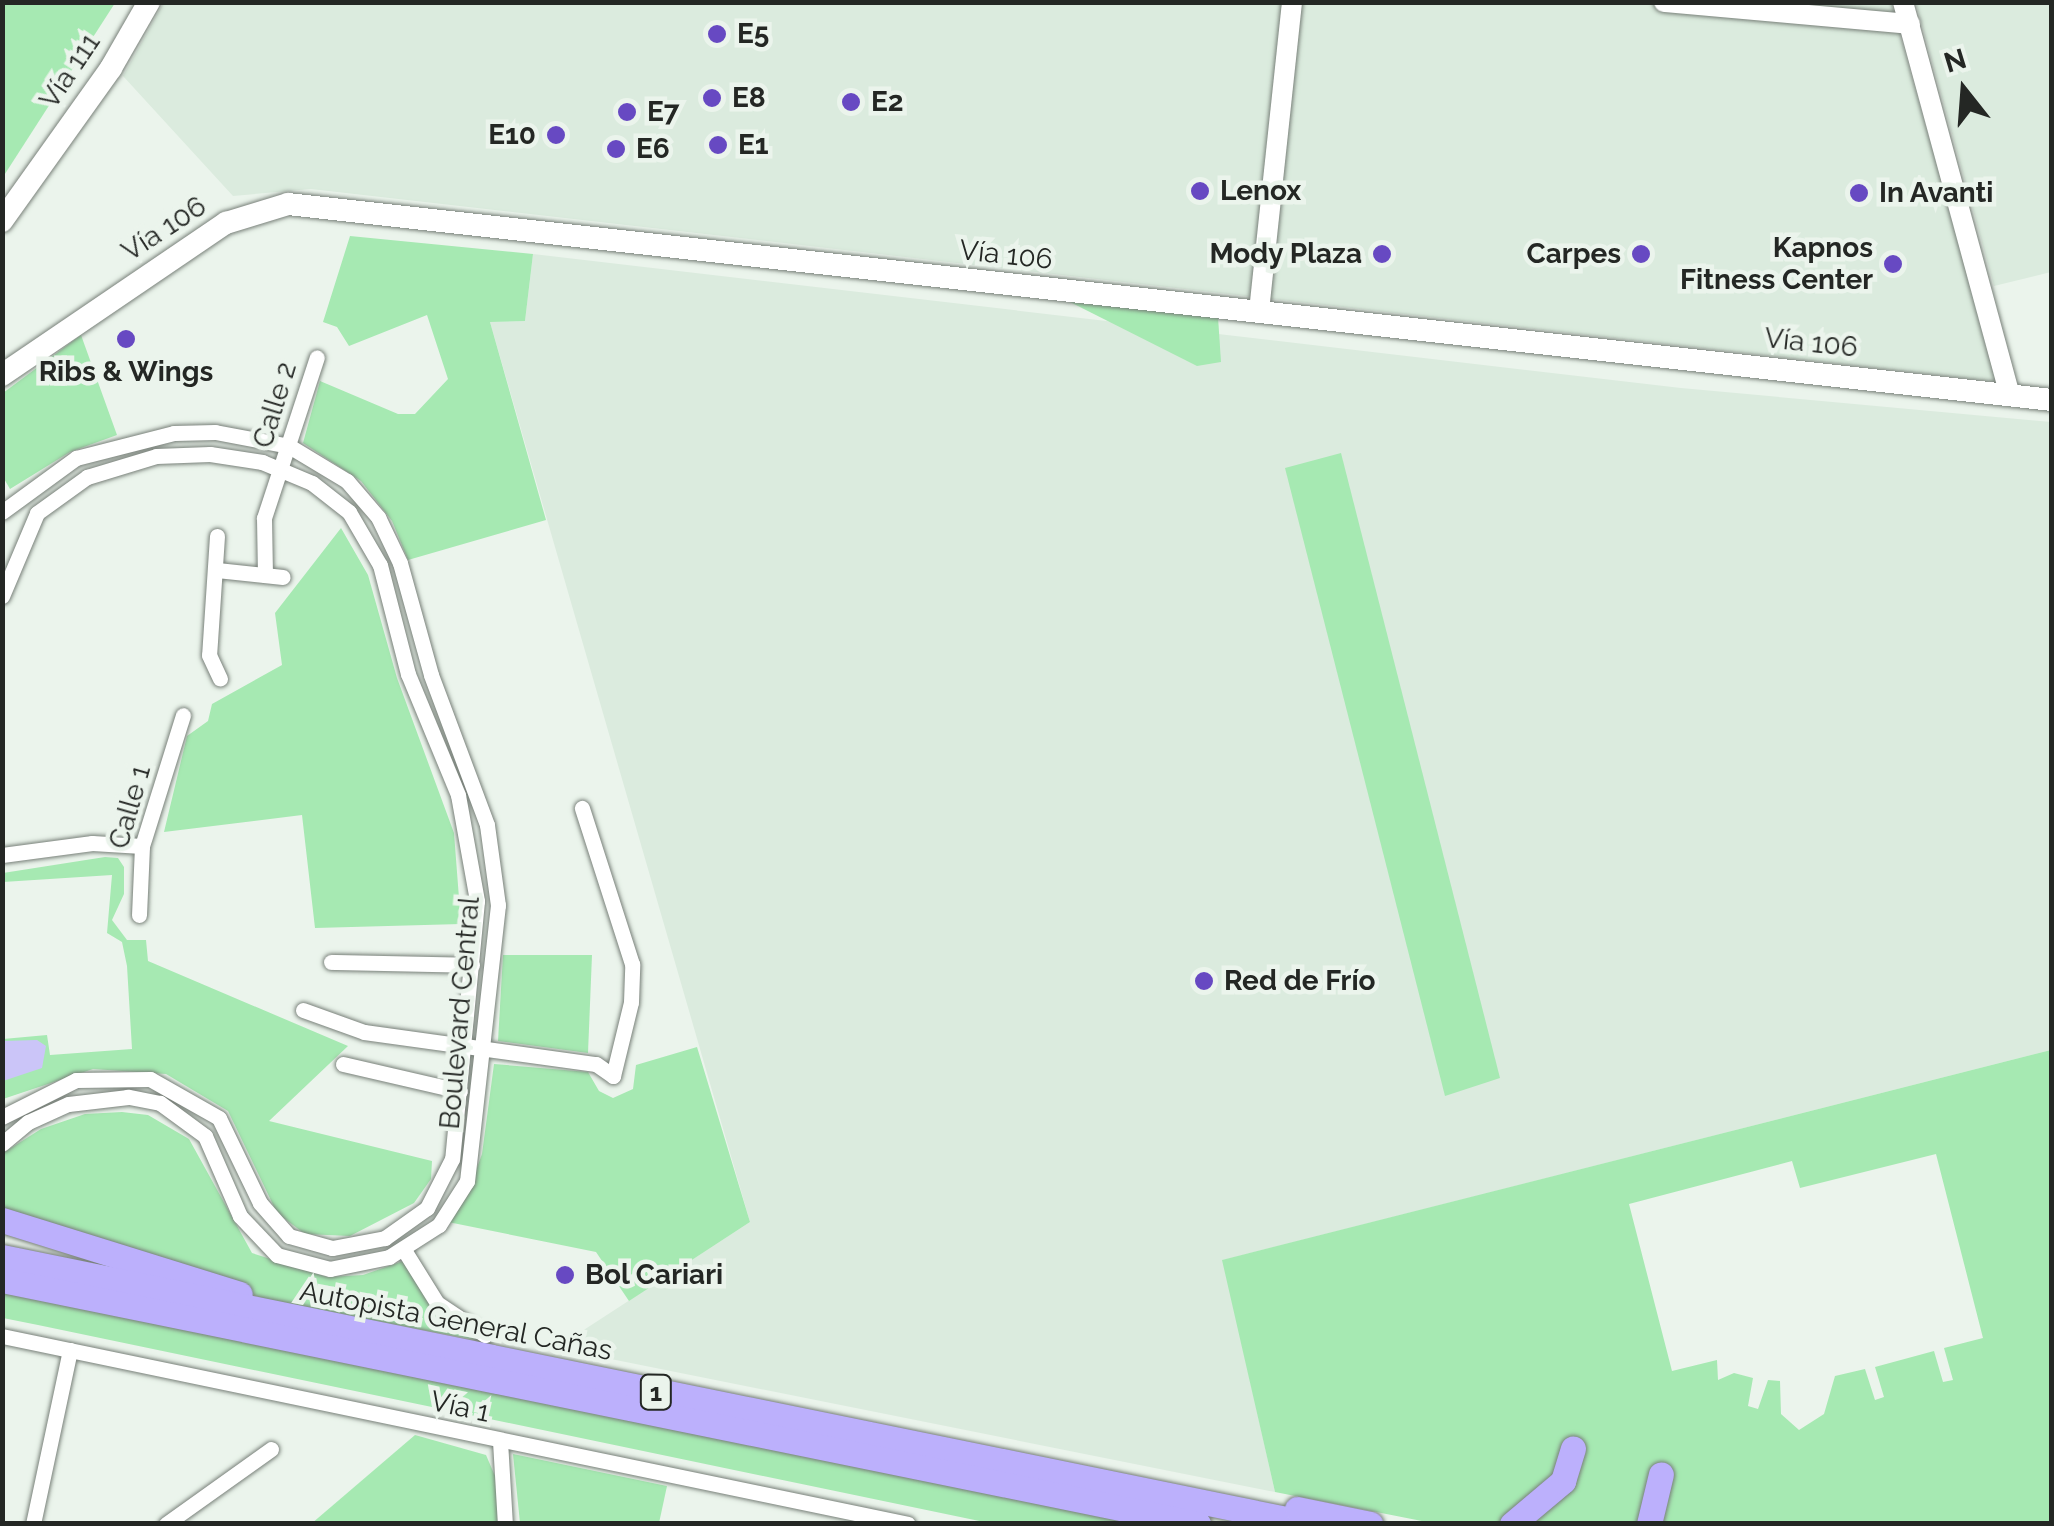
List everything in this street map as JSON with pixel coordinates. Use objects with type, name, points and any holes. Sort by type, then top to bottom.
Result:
[{"type":"highway","points":[[2,1220],[237,1292],[289,1318]]},
{"type":"highway","name":"Autopista General Cañas","points":[[2,1257],[1311,1524]]},
{"type":"highway","name":"Autopista General Cañas","points":[[2,1280],[1198,1524]]},
{"type":"highway","points":[[916,1445],[1370,1524]]},
{"type":"highway","points":[[1512,1524],[1563,1481],[1572,1449]]},
{"type":"highway","points":[[1649,1524],[1660,1474]]},
{"type":"main road","name":"Vía 111","points":[[2,220],[149,2]]},
{"type":"main road","name":"Vía 106","points":[[2,375],[226,222],[288,204],[2052,400]]},
{"type":"street","points":[[1259,311],[1292,2]]},
{"type":"street","points":[[1664,2],[1910,24]]},
{"type":"street","points":[[1903,2],[2010,395]]},
{"type":"street","name":"Calle 2","points":[[265,575],[264,518],[316,357]]},
{"type":"street","name":"Boulevard Central","points":[[2,512],[76,458],[152,436],[216,432],[288,446],[347,481],[387,533],[475,792],[498,904],[485,1052],[467,1181],[447,1216],[421,1240],[398,1252],[330,1269],[276,1255],[240,1216],[205,1136],[160,1103]]},
{"type":"street","name":"Boulevard Central","points":[[2,1116],[76,1080],[126,1076],[166,1085],[198,1101],[226,1127],[260,1203],[289,1236],[332,1248],[385,1238],[410,1224],[446,1175],[460,1090],[472,964],[476,880],[458,796],[408,674],[372,548],[348,512],[282,468],[229,455],[156,456],[87,477],[36,513]]},
{"type":"street","points":[[2,596],[36,513],[20,498]]},
{"type":"street","points":[[217,536],[209,655],[220,679]]},
{"type":"street","points":[[217,570],[282,577]]},
{"type":"street","name":"Calle 1","points":[[140,915],[142,846],[183,715]]},
{"type":"street","points":[[458,796],[475,792]]},
{"type":"street","points":[[303,1010],[364,1032],[464,1050],[596,1064],[613,1076],[631,1002],[632,964],[582,808]]},
{"type":"street","points":[[2,855],[92,843],[142,846]]},
{"type":"street","points":[[330,962],[472,964]]},
{"type":"street","points":[[343,1064],[460,1090]]},
{"type":"street","points":[[2,1144],[28,1122],[68,1104],[128,1097],[160,1103],[166,1085]]},
{"type":"street","points":[[410,1224],[421,1240]]},
{"type":"street","points":[[385,1238],[437,1303],[484,1335]]},
{"type":"street","name":"Vía 1","points":[[2,1336],[908,1524]]},
{"type":"street","points":[[33,1524],[70,1350]]},
{"type":"street","points":[[500,1440],[507,1522]]},
{"type":"street","points":[[166,1524],[271,1449]]},
{"type":"street","points":[[820,1524],[825,1507]]},
{"type":"shaded area","points":[[164,2],[1891,3],[1998,382],[311,189],[233,196],[123,76]]},
{"type":"shaded area","points":[[1916,3],[2051,3],[2051,272],[1994,286]]},
{"type":"shaded area","points":[[533,254],[1681,388],[2051,422],[2051,1050],[1223,1260],[1275,1492],[556,1348],[750,1222],[490,322],[525,321]]},
{"type":"shaded area","points":[[37,1040],[46,1046],[42,1068],[3,1081],[3,1041]]},
{"type":"green space","points":[[2,3],[115,3],[3,177]]},
{"type":"green space","points":[[350,236],[533,254],[525,321],[490,322],[546,520],[408,560],[392,521],[361,481],[303,443],[320,381],[398,414],[415,414],[448,379],[427,315],[349,346],[337,327],[323,322]]},
{"type":"green space","points":[[1070,302],[1218,317],[1221,362],[1197,366]]},
{"type":"green space","points":[[81,335],[117,435],[70,452],[10,489],[3,477],[3,393]]},
{"type":"green space","points":[[1341,453],[1500,1078],[1445,1096],[1285,468]]},
{"type":"green space","points":[[341,528],[368,575],[397,678],[454,833],[461,924],[315,928],[302,815],[164,832],[187,736],[208,721],[212,704],[282,665],[275,613]]},
{"type":"green space","points":[[118,858],[124,867],[124,894],[112,920],[127,940],[146,940],[148,961],[348,1046],[269,1121],[432,1161],[431,1179],[414,1203],[350,1236],[305,1234],[277,1213],[228,1111],[166,1074],[93,1069],[3,1099],[3,1039],[47,1035],[50,1055],[132,1049],[122,942],[107,933],[112,875],[3,882],[3,873]]},
{"type":"green space","points":[[503,955],[592,955],[588,1053],[498,1041]]},
{"type":"green space","points":[[697,1047],[750,1222],[629,1301],[596,1252],[448,1222],[466,1198],[482,1154],[494,1064],[588,1072],[599,1091],[613,1098],[633,1089],[636,1065]]},
{"type":"green space","points":[[2051,1050],[2051,1523],[1437,1524],[1275,1492],[1222,1260]],"holes":[[[1936,1154],[1983,1338],[1944,1348],[1953,1380],[1943,1382],[1934,1351],[1875,1367],[1884,1397],[1875,1400],[1865,1369],[1835,1376],[1824,1414],[1799,1430],[1781,1414],[1780,1381],[1768,1380],[1758,1409],[1748,1406],[1753,1378],[1734,1373],[1718,1380],[1717,1360],[1672,1371],[1629,1204],[1792,1161],[1800,1188]]]},
{"type":"green space","points":[[85,1114],[148,1115],[189,1139],[252,1253],[327,1277],[363,1275],[403,1261],[431,1304],[477,1340],[272,1302],[135,1250],[3,1213],[3,1153],[41,1129]]},
{"type":"green space","points":[[2,1286],[1142,1523],[989,1523],[3,1318]]},
{"type":"green space","points":[[415,1435],[486,1455],[498,1483],[499,1523],[311,1524]]},
{"type":"green space","points":[[513,1454],[667,1486],[659,1523],[520,1523]]},
{"type":"place","name":"E5","points":[[717,34]]},
{"type":"place","name":"E8","points":[[712,98]]},
{"type":"place","name":"E2","points":[[851,102]]},
{"type":"place","name":"E7","points":[[627,112]]},
{"type":"place","name":"E10","points":[[556,135]]},
{"type":"place","name":"E1","points":[[718,145]]},
{"type":"place","name":"E6","points":[[616,149]]},
{"type":"place","name":"Lenox","points":[[1200,191]]},
{"type":"place","name":"In Avanti","points":[[1859,193]]},
{"type":"place","name":"Mody Plaza","points":[[1382,254]]},
{"type":"place","name":"Carpes","points":[[1641,254]]},
{"type":"place","name":"Kapnos Fitness Center","points":[[1893,264]]},
{"type":"place","name":"Ribs & Wings","points":[[126,339]]},
{"type":"place","name":"Red de Frío","points":[[1204,981]]},
{"type":"place","name":"Bol Cariari","points":[[565,1275]]}]
